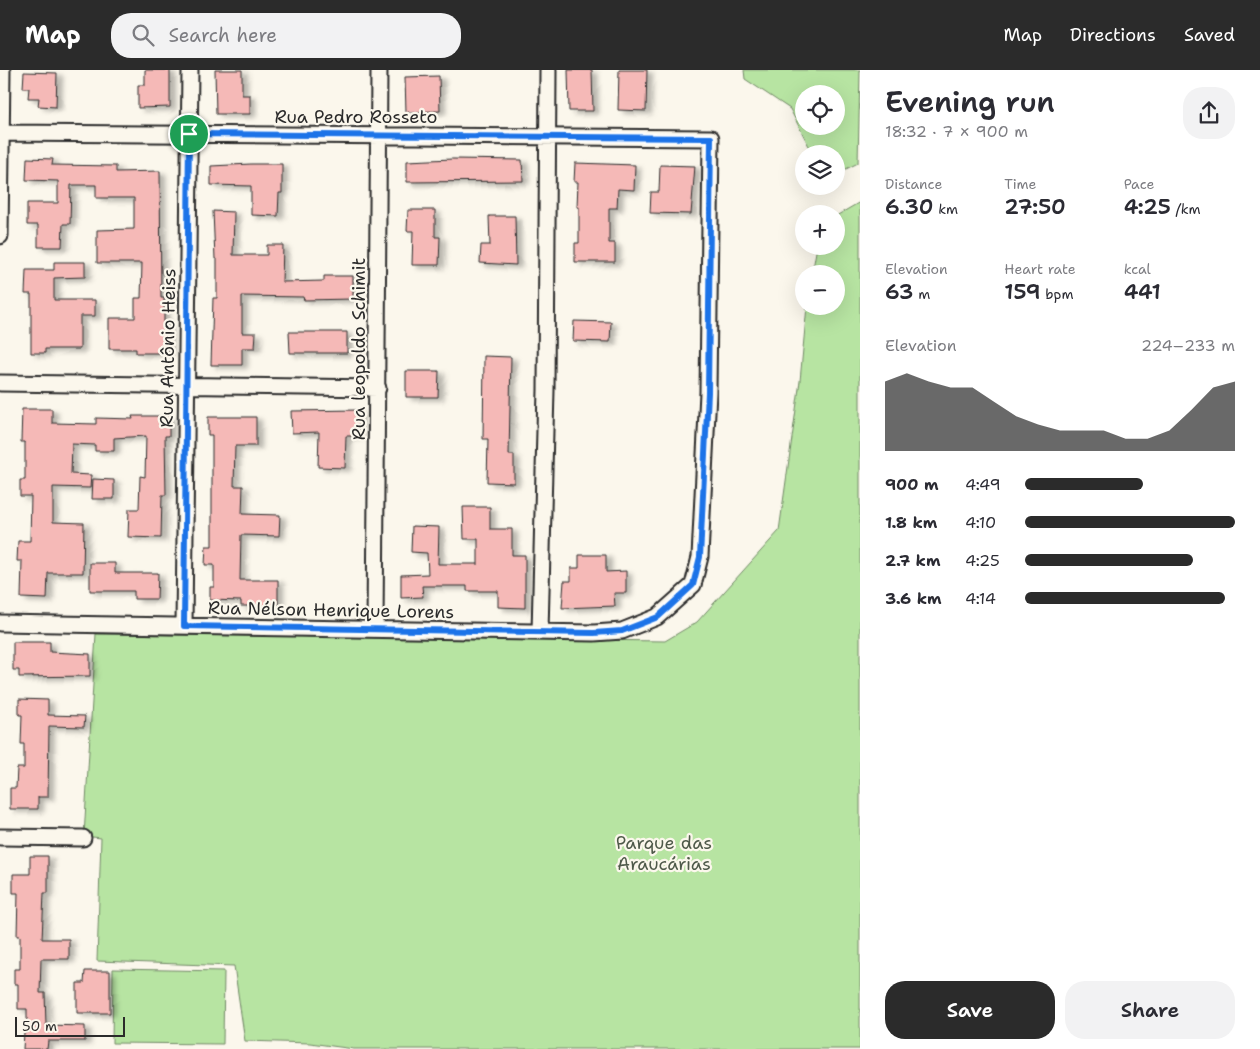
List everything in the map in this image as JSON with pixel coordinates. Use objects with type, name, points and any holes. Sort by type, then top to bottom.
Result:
[{"type":"street","points":[[0,236],[2,70]]},
{"type":"street","name":"Rua Antônio Heiss","points":[[184,626],[190,70]]},
{"type":"street","name":"Rua leopoldo Schimit","points":[[375,629],[379,70]]},
{"type":"street","points":[[540,632],[546,390],[548,70]]},
{"type":"street","name":"Rua Pedro Rosseto","points":[[1,133],[711,138]]},
{"type":"street","name":"Rua Nélson Henrique Lorens","points":[[0,623],[594,633],[630,628],[658,617],[693,585],[700,557],[708,392],[711,138]]},
{"type":"street","points":[[0,383],[378,388]]},
{"type":"street","points":[[0,837],[84,838]]},
{"type":"green space","points":[[744,70],[860,70],[858,163],[845,170],[845,145],[808,145],[803,135],[845,135],[845,85],[795,85],[795,119],[790,109],[745,79]]},
{"type":"green space","name":"Parque das Araucárias","points":[[860,202],[860,1049],[354,1049],[310,1043],[245,1041],[234,966],[97,961],[101,838],[84,836],[96,634],[665,641],[697,622],[779,531],[800,381],[806,315],[845,315],[845,265],[814,265],[815,255],[845,255],[845,211]]},
{"type":"green space","points":[[113,969],[224,971],[223,1044],[112,1043]]},
{"type":"building","points":[[145,70],[170,70],[170,107],[138,108],[138,85],[145,85]]},
{"type":"building","points":[[215,70],[242,70],[242,95],[250,95],[250,114],[216,114]]},
{"type":"building","points":[[568,70],[592,70],[593,111],[569,111]]},
{"type":"building","points":[[619,70],[647,70],[646,111],[618,110]]},
{"type":"building","points":[[24,72],[57,73],[56,107],[38,106],[39,98],[28,98],[29,88],[23,88]]},
{"type":"building","points":[[439,76],[440,111],[406,112],[405,77]]},
{"type":"building","points":[[27,158],[53,159],[52,165],[116,166],[116,172],[160,171],[161,298],[164,298],[164,326],[168,326],[168,353],[136,353],[136,349],[109,349],[109,318],[135,318],[135,298],[141,298],[142,263],[97,263],[97,230],[134,229],[134,198],[96,198],[96,185],[71,185],[70,224],[63,224],[62,247],[38,247],[38,225],[27,225],[27,203],[58,203],[58,181],[26,180]]},
{"type":"building","points":[[453,159],[522,160],[523,181],[407,182],[407,161]]},
{"type":"building","points":[[575,163],[635,165],[634,190],[618,189],[617,208],[609,208],[609,243],[615,243],[615,262],[575,262],[575,243],[579,243],[579,207],[577,207],[578,182],[574,182]]},
{"type":"building","points":[[282,164],[282,193],[279,193],[278,216],[251,215],[251,186],[211,185],[211,166]]},
{"type":"building","points":[[660,165],[695,166],[691,214],[650,213],[651,192],[659,192]]},
{"type":"building","points":[[408,210],[435,210],[435,237],[440,237],[439,265],[412,265],[413,231],[407,231]]},
{"type":"building","points":[[213,211],[234,212],[233,255],[267,255],[267,245],[283,245],[282,282],[324,281],[324,276],[353,276],[353,299],[304,300],[303,297],[242,296],[242,333],[256,333],[255,348],[242,348],[242,365],[211,365],[213,298],[217,298],[217,259],[215,259]]},
{"type":"building","points":[[489,216],[515,216],[516,265],[480,263],[481,245],[490,245]]},
{"type":"building","points":[[54,262],[85,262],[85,277],[54,278],[54,300],[95,300],[95,316],[80,316],[80,349],[45,349],[45,353],[31,353],[31,294],[25,294],[26,270],[54,270]]},
{"type":"building","points":[[574,321],[611,322],[610,342],[573,341]]},
{"type":"building","points":[[289,332],[347,332],[347,353],[290,353]]},
{"type":"building","points":[[484,356],[511,357],[509,455],[514,455],[514,483],[487,482],[488,439],[483,439]]},
{"type":"building","points":[[406,371],[439,371],[438,397],[406,397]]},
{"type":"building","points":[[22,409],[52,409],[52,423],[96,424],[96,418],[133,419],[132,416],[169,416],[169,436],[165,436],[166,495],[162,495],[161,538],[128,537],[129,509],[139,509],[140,476],[145,477],[146,436],[114,438],[114,451],[95,451],[95,445],[72,444],[71,474],[91,475],[90,488],[53,487],[53,522],[84,523],[83,573],[48,573],[47,599],[21,598],[22,561],[17,561],[18,541],[30,541],[31,496],[20,496],[20,480],[25,480],[25,442],[21,442]]},
{"type":"building","points":[[359,410],[358,436],[346,436],[345,468],[318,467],[319,432],[292,433],[291,411]]},
{"type":"building","points":[[208,417],[256,417],[256,446],[235,446],[234,486],[243,486],[242,514],[280,515],[279,536],[241,535],[240,580],[278,580],[278,606],[241,606],[241,601],[210,600],[210,587],[214,587],[214,565],[205,565],[206,546],[212,546],[212,435],[208,435]]},
{"type":"building","points":[[93,479],[114,480],[114,499],[92,499]]},
{"type":"building","points":[[463,507],[490,507],[490,529],[512,529],[512,555],[525,555],[525,608],[498,607],[498,591],[467,591],[467,586],[422,586],[423,597],[401,598],[401,575],[428,574],[427,553],[411,552],[412,526],[439,527],[438,564],[478,564],[478,539],[464,539]]},
{"type":"building","points":[[579,555],[606,555],[606,572],[626,571],[626,593],[614,593],[615,606],[562,608],[564,581],[571,581],[571,568],[579,568]]},
{"type":"building","points":[[90,563],[115,563],[115,573],[158,573],[157,599],[134,599],[134,591],[90,591]]},
{"type":"building","points":[[13,642],[50,642],[50,652],[90,654],[90,676],[19,677],[19,670],[13,670]]},
{"type":"building","points":[[19,699],[48,700],[48,715],[85,716],[84,727],[49,726],[48,797],[38,797],[38,809],[10,809],[10,788],[16,788],[17,768],[24,768],[24,744],[21,744],[22,715],[19,715]]},
{"type":"building","points":[[30,856],[48,856],[48,893],[44,893],[42,939],[69,939],[69,959],[41,959],[40,993],[45,993],[46,1025],[85,1026],[85,1041],[48,1041],[47,1049],[23,1049],[24,1033],[27,1033],[27,1009],[18,1009],[18,984],[14,984],[14,969],[20,969],[20,936],[17,936],[18,893],[13,893],[13,874],[30,874]]},
{"type":"building","points":[[85,971],[110,971],[110,1013],[77,1013],[77,983],[84,983]]},
{"type":"route","points":[[189,134],[711,138],[708,392],[700,557],[693,585],[658,617],[639,626],[622,631],[594,633],[184,626],[189,134]]}]
